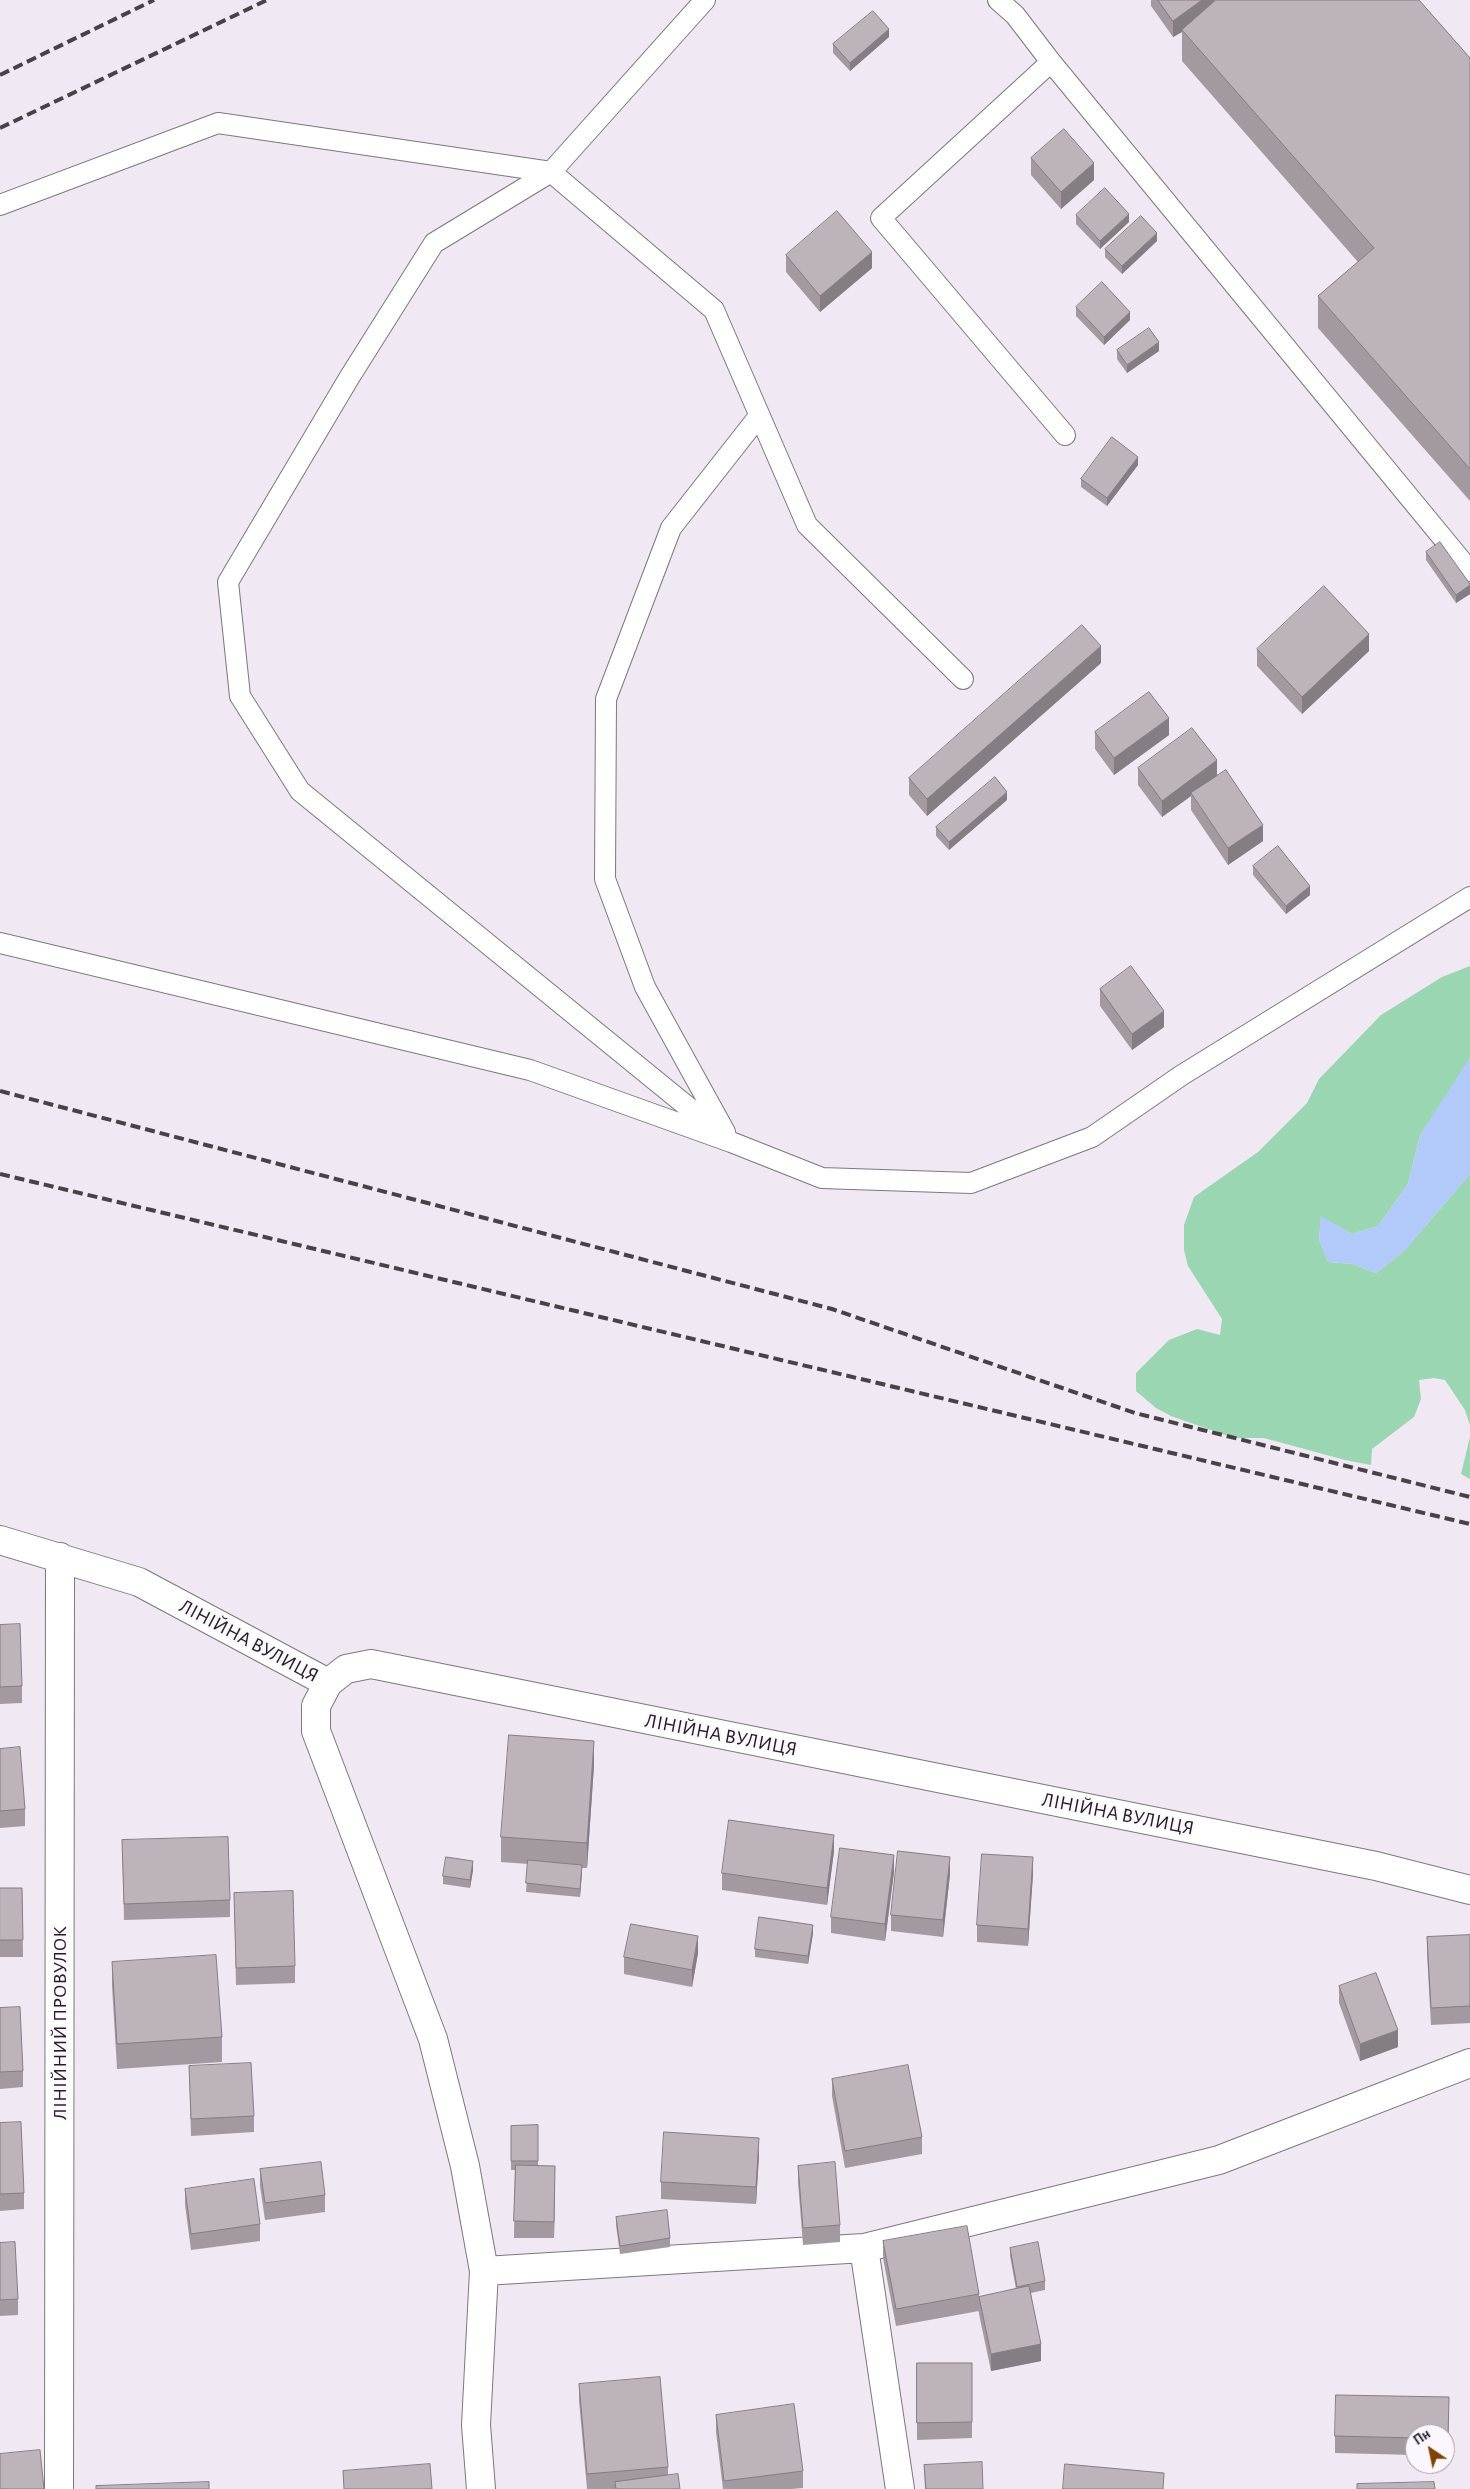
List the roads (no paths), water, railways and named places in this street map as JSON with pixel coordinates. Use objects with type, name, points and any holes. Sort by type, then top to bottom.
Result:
[{"type":"street","name":"ЛІНІЙНА ВУЛИЦЯ","points":[[0,1540],[139,1582],[328,1683],[346,1669],[371,1664],[1376,1866],[1470,1890]]},
{"type":"street","name":"ЛІНІЙНИЙ ПРОВУЛОК","points":[[59,2489],[60,1557]]},
{"type":"street","points":[[328,1683],[316,1706],[316,1731],[433,2039],[465,2166],[484,2271],[476,2425],[480,2489]]},
{"type":"street","points":[[484,2271],[864,2248],[1219,2160],[1470,2063]]},
{"type":"street","points":[[864,2248],[900,2489]]},
{"type":"lane","points":[[705,0],[551,172],[434,243],[349,378],[228,582],[240,696],[300,791],[731,1142]]},
{"type":"lane","points":[[998,0],[1015,16],[1470,571]]},
{"type":"lane","points":[[1051,62],[881,218],[1065,435]]},
{"type":"lane","points":[[0,206],[218,122],[551,172],[714,310],[807,525],[963,679]]},
{"type":"lane","points":[[731,1142],[645,987],[605,879],[606,699],[671,528],[760,416]]},
{"type":"lane","points":[[0,943],[530,1070],[731,1142],[822,1178],[972,1183],[1092,1137],[1182,1075],[1470,896]]},
{"type":"water","points":[[1470,1057],[1470,1174],[1403,1252],[1376,1273],[1353,1264],[1328,1262],[1319,1239],[1321,1216],[1352,1234],[1378,1226],[1408,1184],[1420,1135]]},
{"type":"railway","points":[[0,75],[154,0]]},
{"type":"railway","points":[[0,128],[267,0]]},
{"type":"railway","points":[[0,1091],[832,1309],[1135,1413],[1470,1497]]},
{"type":"railway","points":[[0,1174],[1470,1524]]}]
